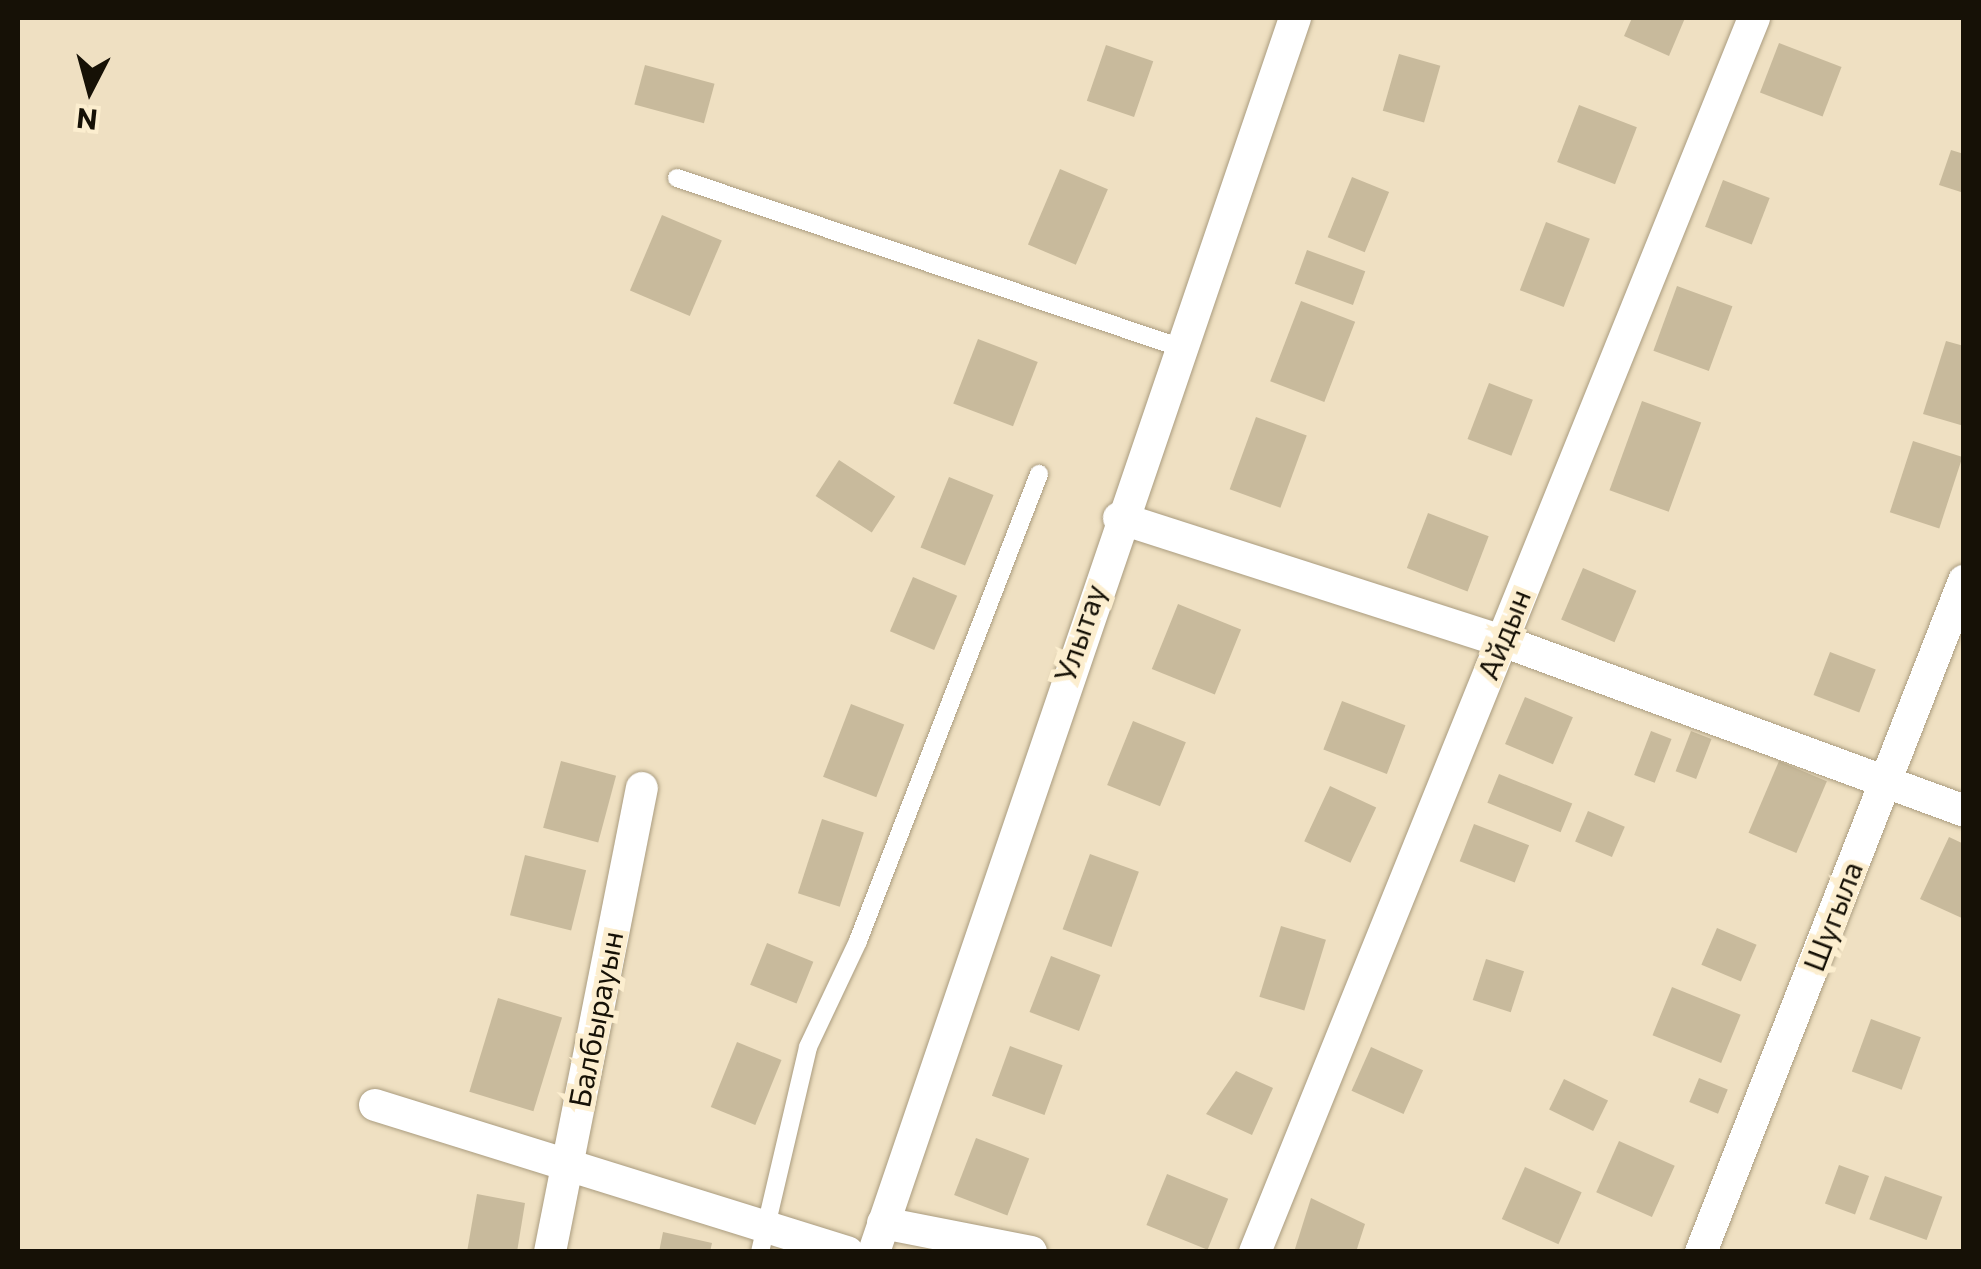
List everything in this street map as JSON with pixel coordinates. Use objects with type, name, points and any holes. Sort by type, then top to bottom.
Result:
[{"type":"street","name":"Улытау","points":[[878,1237],[1119,518],[1295,18]]},
{"type":"street","name":"Айдын","points":[[1254,1252],[1754,18]]},
{"type":"street","points":[[1119,518],[1500,640],[1964,811]]},
{"type":"street","name":"Шугыла","points":[[1701,1252],[1964,582]]},
{"type":"street","name":"Балбырауын","points":[[550,1252],[642,788]]},
{"type":"street","points":[[375,1104],[567,1160],[762,1238],[848,1252]]},
{"type":"street","points":[[878,1237],[1031,1252]]},
{"type":"lane","points":[[677,178],[1180,347]]},
{"type":"lane","points":[[762,1238],[808,1046],[858,942],[1039,474]]},
{"type":"building","points":[[1632,18],[1685,18],[1669,56],[1624,36]]},
{"type":"building","points":[[1779,43],[1842,67],[1823,116],[1760,92]]},
{"type":"building","points":[[1106,45],[1153,61],[1134,117],[1087,101]]},
{"type":"building","points":[[1399,54],[1440,66],[1424,123],[1383,111]]},
{"type":"building","points":[[645,65],[715,84],[704,123],[634,105]]},
{"type":"building","points":[[1579,105],[1637,127],[1615,184],[1557,162]]},
{"type":"building","points":[[1951,150],[1964,154],[1964,193],[1939,185]]},
{"type":"building","points":[[1060,169],[1108,189],[1076,265],[1028,244]]},
{"type":"building","points":[[1352,177],[1389,192],[1365,252],[1328,237]]},
{"type":"building","points":[[1723,180],[1770,198],[1752,245],[1705,227]]},
{"type":"building","points":[[662,215],[722,240],[690,316],[630,290]]},
{"type":"building","points":[[1546,222],[1590,239],[1564,307],[1520,290]]},
{"type":"building","points":[[1307,250],[1365,271],[1353,305],[1295,284]]},
{"type":"building","points":[[1677,286],[1732,306],[1709,371],[1653,351]]},
{"type":"building","points":[[1301,301],[1355,322],[1324,402],[1270,381]]},
{"type":"building","points":[[978,339],[1038,362],[1013,426],[953,403]]},
{"type":"building","points":[[1946,341],[1964,346],[1964,426],[1923,414]]},
{"type":"building","points":[[1489,383],[1533,400],[1511,456],[1467,439]]},
{"type":"building","points":[[1642,401],[1701,423],[1669,512],[1610,490]]},
{"type":"building","points":[[1256,417],[1307,435],[1280,508],[1230,489]]},
{"type":"building","points":[[1913,441],[1962,457],[1939,528],[1890,512]]},
{"type":"building","points":[[839,460],[895,496],[872,533],[816,496]]},
{"type":"building","points":[[949,477],[994,495],[965,565],[921,547]]},
{"type":"building","points":[[1428,513],[1489,536],[1468,591],[1407,568]]},
{"type":"building","points":[[1583,568],[1636,591],[1615,642],[1561,620]]},
{"type":"building","points":[[913,577],[957,596],[934,650],[890,631]]},
{"type":"building","points":[[1178,604],[1241,629],[1215,694],[1152,669]]},
{"type":"building","points":[[1830,652],[1876,670],[1859,713],[1814,695]]},
{"type":"building","points":[[1525,697],[1573,717],[1553,764],[1505,744]]},
{"type":"building","points":[[1342,701],[1405,725],[1387,774],[1323,750]]},
{"type":"building","points":[[851,704],[904,724],[876,797],[823,777]]},
{"type":"building","points":[[1133,721],[1186,742],[1160,806],[1107,785]]},
{"type":"building","points":[[1651,731],[1672,739],[1655,783],[1634,775]]},
{"type":"building","points":[[1691,731],[1712,739],[1696,779],[1676,771]]},
{"type":"building","points":[[561,761],[616,776],[598,842],[543,828]]},
{"type":"building","points":[[1779,761],[1827,781],[1796,853],[1749,833]]},
{"type":"building","points":[[1499,774],[1572,804],[1561,832],[1487,803]]},
{"type":"building","points":[[1330,786],[1376,808],[1350,863],[1304,841]]},
{"type":"building","points":[[1588,811],[1625,827],[1612,857],[1575,841]]},
{"type":"building","points":[[822,819],[864,833],[840,907],[798,893]]},
{"type":"building","points":[[1474,824],[1529,845],[1515,882],[1460,861]]},
{"type":"building","points":[[1949,837],[1964,844],[1964,919],[1920,899]]},
{"type":"building","points":[[1090,854],[1139,872],[1112,947],[1063,929]]},
{"type":"building","points":[[525,855],[586,870],[571,930],[510,915]]},
{"type":"building","points":[[1281,926],[1326,940],[1304,1011],[1259,997]]},
{"type":"building","points":[[1717,928],[1757,945],[1741,982],[1701,965]]},
{"type":"building","points":[[767,943],[813,962],[797,1003],[750,985]]},
{"type":"building","points":[[1051,956],[1100,975],[1079,1031],[1029,1012]]},
{"type":"building","points":[[1486,959],[1524,971],[1511,1012],[1473,1000]]},
{"type":"building","points":[[1672,987],[1741,1015],[1721,1063],[1653,1035]]},
{"type":"building","points":[[498,998],[562,1018],[533,1111],[469,1092]]},
{"type":"building","points":[[1871,1019],[1921,1037],[1902,1090],[1852,1072]]},
{"type":"building","points":[[737,1042],[782,1060],[755,1125],[711,1107]]},
{"type":"building","points":[[1010,1046],[1063,1065],[1044,1115],[992,1096]]},
{"type":"building","points":[[1371,1047],[1423,1070],[1404,1114],[1351,1091]]},
{"type":"building","points":[[1236,1071],[1273,1088],[1252,1135],[1206,1114]]},
{"type":"building","points":[[1699,1078],[1728,1090],[1718,1114],[1689,1102]]},
{"type":"building","points":[[1564,1079],[1608,1100],[1593,1131],[1549,1110]]},
{"type":"building","points":[[976,1138],[1029,1158],[1007,1215],[954,1195]]},
{"type":"building","points":[[1619,1141],[1675,1166],[1652,1217],[1596,1192]]},
{"type":"building","points":[[1839,1165],[1869,1176],[1855,1214],[1825,1204]]},
{"type":"building","points":[[1525,1167],[1582,1192],[1558,1244],[1502,1219]]},
{"type":"building","points":[[1167,1174],[1228,1199],[1208,1250],[1146,1225]]},
{"type":"building","points":[[1885,1176],[1942,1197],[1927,1240],[1869,1219]]},
{"type":"building","points":[[477,1194],[525,1203],[517,1252],[467,1252]]},
{"type":"building","points":[[1311,1198],[1365,1224],[1356,1252],[1294,1252]]},
{"type":"building","points":[[663,1232],[712,1243],[710,1252],[659,1252]]}]
